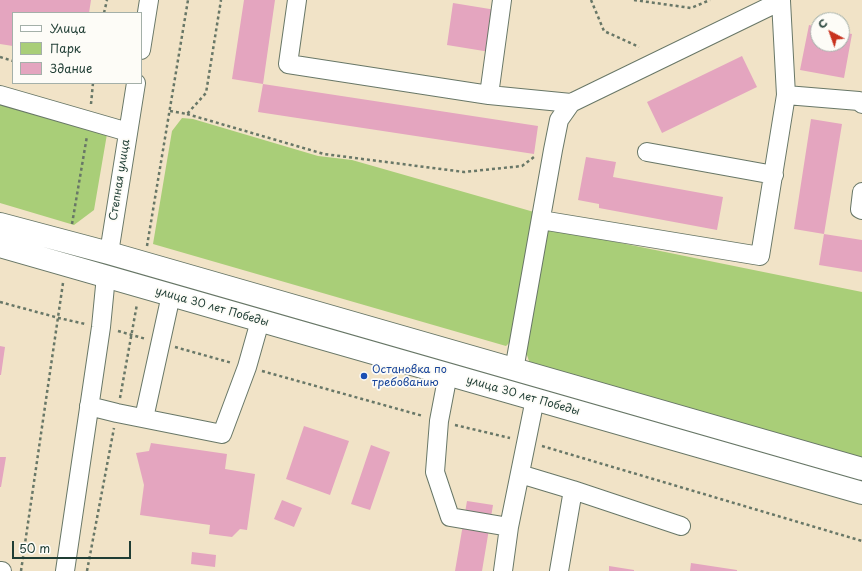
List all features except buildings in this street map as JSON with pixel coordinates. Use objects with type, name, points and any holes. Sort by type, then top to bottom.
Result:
[{"type":"main road","points":[[0,224],[109,253],[862,469]]},
{"type":"main road","name":"улица 30 лет Победы","points":[[0,246],[862,493]]},
{"type":"main road","name":"Степная улица","points":[[106,276],[109,253]]},
{"type":"street","points":[[142,44],[149,0]]},
{"type":"street","points":[[297,0],[288,64],[489,95],[571,104]]},
{"type":"street","points":[[489,95],[502,0]]},
{"type":"street","points":[[514,370],[555,141],[560,120],[571,104],[781,1],[786,95],[760,256],[541,220]]},
{"type":"street","name":"Степная улица","points":[[109,253],[136,84]]},
{"type":"street","points":[[0,95],[128,132]]},
{"type":"street","points":[[786,95],[859,100],[862,104]]},
{"type":"street","points":[[647,152],[774,175]]},
{"type":"street","points":[[862,192],[860,209],[862,210]]},
{"type":"street","points":[[65,571],[101,327],[106,276]]},
{"type":"street","points":[[144,418],[171,295]]},
{"type":"street","points":[[89,406],[222,434],[247,367],[260,321]]},
{"type":"street","points":[[448,374],[439,421],[435,472],[450,518],[509,527]]},
{"type":"street","points":[[503,571],[509,527],[535,399]]},
{"type":"street","points":[[520,474],[681,526]]},
{"type":"street","points":[[560,571],[572,490]]},
{"type":"path","points":[[104,12],[107,0]]},
{"type":"path","points":[[187,114],[206,93],[221,0]]},
{"type":"path","points":[[591,0],[604,31],[639,47]]},
{"type":"path","points":[[634,0],[691,8],[710,0]]},
{"type":"path","points":[[0,58],[12,61]]},
{"type":"path","points":[[69,243],[89,121],[93,84]]},
{"type":"path","points":[[170,111],[187,114],[324,154],[464,172],[522,166],[555,141]]},
{"type":"path","points":[[21,571],[66,265]]},
{"type":"path","points":[[0,302],[161,343],[439,421],[526,442],[862,541]]},
{"type":"green space","points":[[0,103],[107,134],[94,210],[74,225],[0,203]]},
{"type":"green space","points":[[182,118],[193,119],[318,156],[352,160],[534,212],[512,340],[506,346],[153,244],[172,131]]},
{"type":"green space","points":[[547,228],[862,292],[862,460],[530,364],[524,346]]},
{"type":"place","name":"Остановка по требованию","points":[[364,376]]}]
